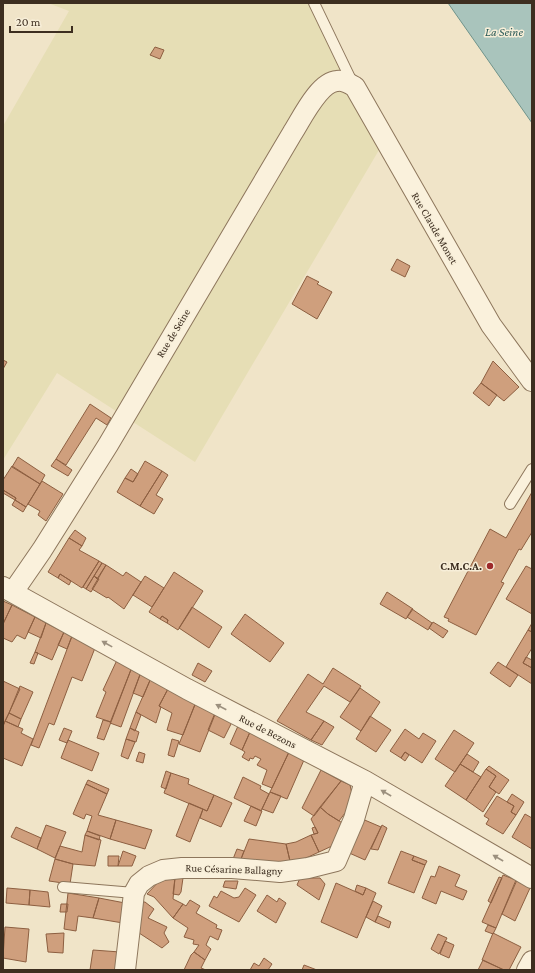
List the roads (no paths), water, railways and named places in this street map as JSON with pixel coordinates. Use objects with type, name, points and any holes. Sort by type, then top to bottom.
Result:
[{"type":"street","name":"Rue de Seine","points":[[8,589],[42,550],[108,445],[293,132],[320,91],[329,83],[346,84]]},
{"type":"street","name":"Rue Claude Monet","points":[[346,84],[491,325],[532,381]]},
{"type":"street","name":"Rue de Bezons","points":[[8,589],[187,689],[365,781],[532,878]]},
{"type":"street","name":"Rue Césarine Ballagny","points":[[134,893],[139,884],[149,876],[164,870],[182,868],[232,868],[280,872],[308,868],[336,861],[354,819],[365,781]]},
{"type":"street","points":[[125,970],[134,893]]},
{"type":"street","points":[[527,970],[532,961]]},
{"type":"lane","points":[[314,3],[346,84]]},
{"type":"lane","points":[[510,504],[532,469]]},
{"type":"lane","points":[[63,887],[134,893]]},
{"type":"water","name":"La Seine","points":[[448,3],[532,3],[532,123]]},
{"type":"place","name":"C.M.C.A.","points":[[490,566]]}]
